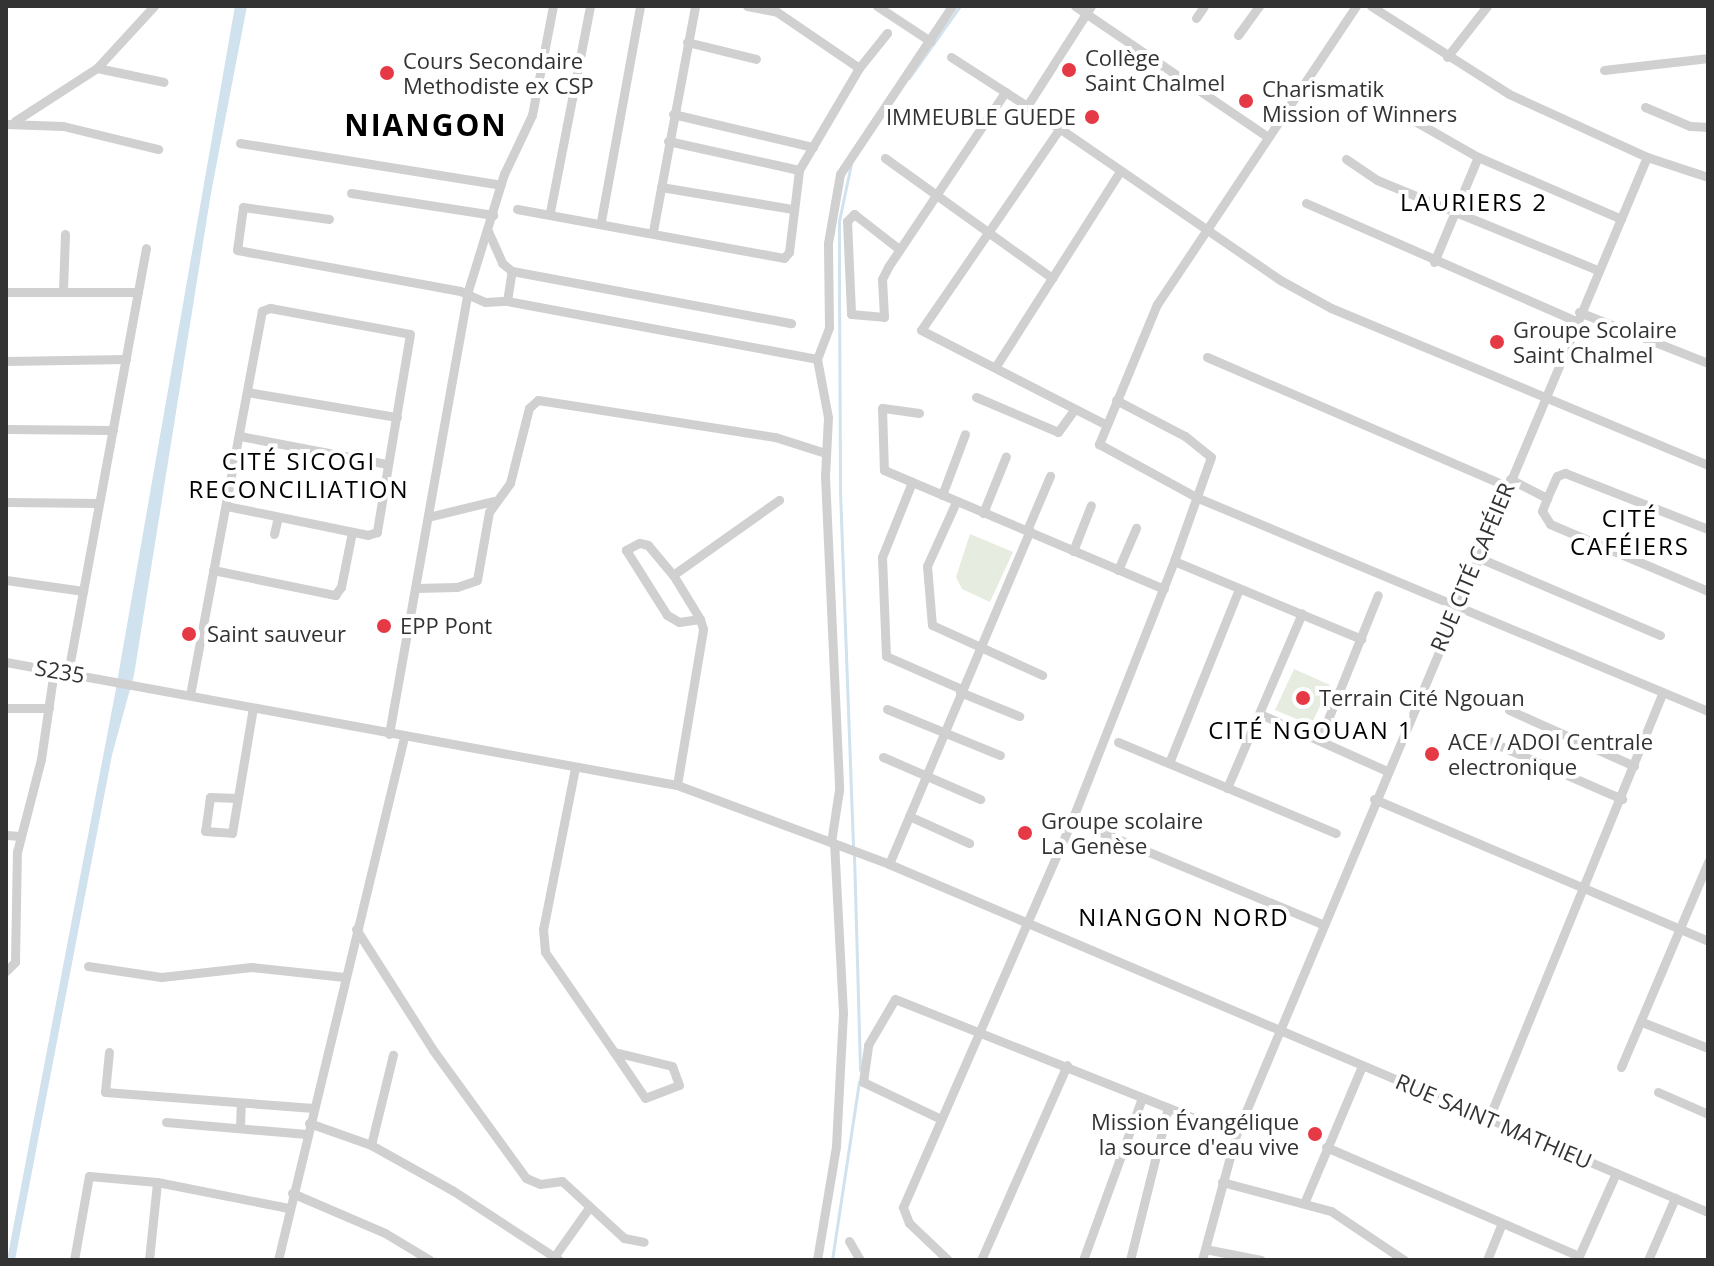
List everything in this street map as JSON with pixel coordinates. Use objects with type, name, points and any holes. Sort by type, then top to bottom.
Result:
[{"type":"street","points":[[10,123],[97,68],[154,6]]},
{"type":"street","points":[[389,734],[467,294],[501,185],[532,115],[553,6]]},
{"type":"street","points":[[550,212],[590,6]]},
{"type":"street","points":[[601,221],[640,6]]},
{"type":"street","points":[[653,231],[695,6]]},
{"type":"street","points":[[747,6],[777,12],[859,68]]},
{"type":"street","points":[[877,6],[930,41]]},
{"type":"street","points":[[817,1260],[836,1146],[843,1013],[833,843],[839,790],[825,453],[826,392],[817,359],[829,327],[829,231],[840,174],[952,6]]},
{"type":"street","points":[[1075,6],[1089,10],[1266,136]]},
{"type":"street","points":[[1196,18],[1204,6]]},
{"type":"street","points":[[1238,35],[1259,6]]},
{"type":"street","points":[[1356,6],[1266,136],[1157,304],[1105,424],[1101,447],[1198,498],[1708,711]]},
{"type":"street","points":[[1371,6],[1509,94],[1647,157],[1708,177]]},
{"type":"street","points":[[1447,57],[1487,6]]},
{"type":"street","points":[[1027,106],[1089,10]]},
{"type":"street","points":[[517,209],[601,221],[784,258],[789,252],[799,170],[859,68],[887,33]]},
{"type":"street","points":[[687,42],[756,59]]},
{"type":"street","points":[[951,57],[1331,308],[1708,465]]},
{"type":"street","points":[[1604,70],[1708,58]]},
{"type":"street","points":[[97,68],[164,82]]},
{"type":"street","points":[[899,249],[854,214],[847,221],[851,314],[884,317],[882,279],[936,192],[1005,92]]},
{"type":"street","points":[[1645,107],[1690,126],[1708,127]]},
{"type":"street","points":[[1392,108],[1478,157],[1621,219]]},
{"type":"street","points":[[673,114],[813,147]]},
{"type":"street","points":[[10,123],[63,126],[158,149]]},
{"type":"street","points":[[1060,128],[921,330],[1105,424]]},
{"type":"street","points":[[668,141],[799,170]]},
{"type":"street","points":[[240,143],[501,185]]},
{"type":"street","points":[[1434,262],[1478,157]]},
{"type":"street","name":"RUE CITÉ CAFÉIER","points":[[1202,1260],[1236,1135],[1374,799],[1647,157]]},
{"type":"street","points":[[885,158],[1052,278]]},
{"type":"street","points":[[1346,159],[1377,180],[1598,270]]},
{"type":"street","points":[[996,366],[1120,171]]},
{"type":"street","points":[[661,187],[793,209]]},
{"type":"street","points":[[351,193],[493,215]]},
{"type":"street","points":[[1306,203],[1434,262],[1708,363]]},
{"type":"street","points":[[329,219],[243,207],[237,250],[467,294],[485,302],[507,301],[817,359]]},
{"type":"street","points":[[488,231],[502,263],[512,271],[791,323]]},
{"type":"street","points":[[63,291],[65,234]]},
{"type":"street","points":[[68,673],[146,248]]},
{"type":"street","points":[[507,301],[512,271]]},
{"type":"street","points":[[6,292],[138,292]]},
{"type":"street","points":[[190,695],[263,309],[373,325],[410,334],[377,532],[352,532],[227,506]]},
{"type":"street","points":[[1207,357],[1547,498]]},
{"type":"street","points":[[6,361],[126,359]]},
{"type":"street","points":[[247,392],[397,417]]},
{"type":"street","points":[[976,397],[1058,432],[1074,410]]},
{"type":"street","points":[[415,588],[457,587],[477,580],[493,501],[510,483],[529,408],[538,400],[775,437],[825,453]]},
{"type":"street","points":[[948,1260],[903,1212],[978,1030],[1028,925],[1072,820],[1212,463],[1207,452],[1116,400]]},
{"type":"street","points":[[919,413],[887,407],[880,415],[881,465],[956,502],[1164,589]]},
{"type":"street","points":[[6,429],[113,430]]},
{"type":"street","points":[[942,495],[965,434]]},
{"type":"street","points":[[240,436],[387,464]]},
{"type":"street","points":[[983,513],[1006,456]]},
{"type":"street","points":[[1708,529],[1565,473],[1557,476],[1542,511],[1550,524],[1708,591]]},
{"type":"street","points":[[889,864],[1050,476]]},
{"type":"street","points":[[912,482],[882,557],[886,656],[1019,716]]},
{"type":"street","points":[[673,575],[779,500]]},
{"type":"street","points":[[428,517],[493,501]]},
{"type":"street","points":[[6,502],[99,503]]},
{"type":"street","points":[[956,502],[927,566],[932,625],[1042,675]]},
{"type":"street","points":[[1073,551],[1091,505]]},
{"type":"street","points":[[274,534],[278,517]]},
{"type":"street","points":[[1118,570],[1136,528]]},
{"type":"street","points":[[213,570],[335,595],[341,587],[352,532]]},
{"type":"street","points":[[677,785],[703,642],[700,619],[673,575],[648,545],[639,543],[626,550],[667,615],[687,623],[700,619]]},
{"type":"street","points":[[1477,557],[1660,635]]},
{"type":"street","points":[[1174,561],[1361,639]]},
{"type":"street","points":[[6,580],[83,591]]},
{"type":"street","points":[[1169,763],[1239,589]]},
{"type":"street","points":[[1320,739],[1378,595]]},
{"type":"street","points":[[1227,788],[1302,613]]},
{"type":"street","name":"S235","points":[[6,662],[677,785]]},
{"type":"street","points":[[6,971],[15,962],[11,888],[49,708],[54,670]]},
{"type":"street","points":[[1489,1118],[1622,799],[1663,692]]},
{"type":"street","points":[[6,708],[49,708]]},
{"type":"street","points":[[237,798],[210,797],[205,831],[232,833],[253,708]]},
{"type":"street","points":[[887,709],[1000,755]]},
{"type":"street","points":[[1509,710],[1634,766]]},
{"type":"street","points":[[1260,714],[1387,771]]},
{"type":"street","points":[[278,1260],[307,1128],[404,737]]},
{"type":"street","points":[[1482,738],[1622,799]]},
{"type":"street","points":[[1118,742],[1336,833]]},
{"type":"street","points":[[883,757],[980,799]]},
{"type":"street","points":[[575,768],[543,939],[545,952],[614,1052],[649,1100],[679,1085],[672,1066],[614,1052]]},
{"type":"street","name":"RUE SAINT MATHIEU","points":[[677,785],[889,864],[1708,1212]]},
{"type":"street","points":[[1374,799],[1708,941]]},
{"type":"street","points":[[909,816],[969,843]]},
{"type":"street","points":[[1072,820],[1324,925]]},
{"type":"street","points":[[6,835],[20,836]]},
{"type":"street","points":[[1621,1067],[1708,862]]},
{"type":"street","points":[[356,929],[433,1050],[526,1178],[540,1184],[562,1181],[576,1190],[588,1209],[624,1238],[644,1242]]},
{"type":"street","points":[[88,966],[161,977],[251,967],[344,977]]},
{"type":"street","points":[[941,1119],[864,1083],[868,1045],[887,1004],[895,999],[1067,1065],[1236,1135]]},
{"type":"street","points":[[1642,1022],[1708,1048]]},
{"type":"street","points":[[109,1052],[105,1092],[313,1108]]},
{"type":"street","points":[[371,1145],[393,1055]]},
{"type":"street","points":[[981,1260],[1067,1065]]},
{"type":"street","points":[[1305,1201],[1362,1066]]},
{"type":"street","points":[[1658,1092],[1708,1114]]},
{"type":"street","points":[[1083,1260],[1142,1098]]},
{"type":"street","points":[[240,1127],[241,1104]]},
{"type":"street","points":[[1130,1260],[1168,1108]]},
{"type":"street","points":[[166,1122],[307,1128],[371,1145],[557,1258],[588,1209]]},
{"type":"street","points":[[1326,1147],[1578,1258],[1616,1173]]},
{"type":"street","points":[[74,1260],[89,1176],[157,1182],[288,1208]]},
{"type":"street","points":[[149,1260],[157,1182]]},
{"type":"street","points":[[1222,1182],[1305,1201],[1364,1229],[1404,1260]]},
{"type":"street","points":[[292,1193],[385,1233],[430,1260]]},
{"type":"street","points":[[1648,1260],[1675,1198]]},
{"type":"street","points":[[1487,1260],[1501,1225]]},
{"type":"street","points":[[849,1241],[860,1260]]},
{"type":"street","points":[[541,1247],[542,1260]]},
{"type":"street","points":[[1205,1249],[1261,1260]]},
{"type":"shaded area","points":[[970,534],[1013,552],[990,602],[962,589],[956,577]]},
{"type":"shaded area","name":"Terrain Cité Ngouan","points":[[1294,669],[1330,685],[1311,725],[1275,710]]},
{"type":"water","points":[[235,6],[247,6],[211,193],[134,675],[112,755],[15,1260],[7,1260],[115,694]]},
{"type":"waterway","points":[[909,78],[960,6]]},
{"type":"waterway","points":[[851,164],[839,221],[839,285],[840,491],[853,847]]},
{"type":"waterway","points":[[854,854],[860,1070]]},
{"type":"waterway","points":[[832,1260],[859,1082]]},
{"type":"place","name":"Collège Saint Chalmel","points":[[1069,70]]},
{"type":"place","name":"Cours Secondaire Methodiste ex CSP","points":[[387,73]]},
{"type":"place","name":"Charismatik Mission of Winners","points":[[1246,101]]},
{"type":"place","name":"IMMEUBLE GUEDE","points":[[1092,117]]},
{"type":"place","name":"Groupe Scolaire Saint Chalmel","points":[[1497,342]]},
{"type":"place","name":"EPP Pont","points":[[384,626]]},
{"type":"place","name":"Saint sauveur","points":[[189,634]]},
{"type":"place","name":"Terrain Cité Ngouan","points":[[1303,698]]},
{"type":"place","name":"ACE / ADOI Centrale electronique","points":[[1432,754]]},
{"type":"place","name":"Groupe scolaire La Genèse","points":[[1025,833]]},
{"type":"place","name":"Mission Évangélique la source d'eau vive","points":[[1315,1134]]},
{"type":"district","name":"NIANGON","points":[[426,125]]},
{"type":"district","name":"LAURIERS 2","points":[[1474,202]]},
{"type":"district","name":"CITÉ SICOGI RECONCILIATION","points":[[299,475]]},
{"type":"district","name":"CITÉ CAFÉIERS","points":[[1630,532]]},
{"type":"district","name":"CITÉ NGOUAN 1","points":[[1311,730]]},
{"type":"district","name":"NIANGON NORD","points":[[1184,917]]}]
